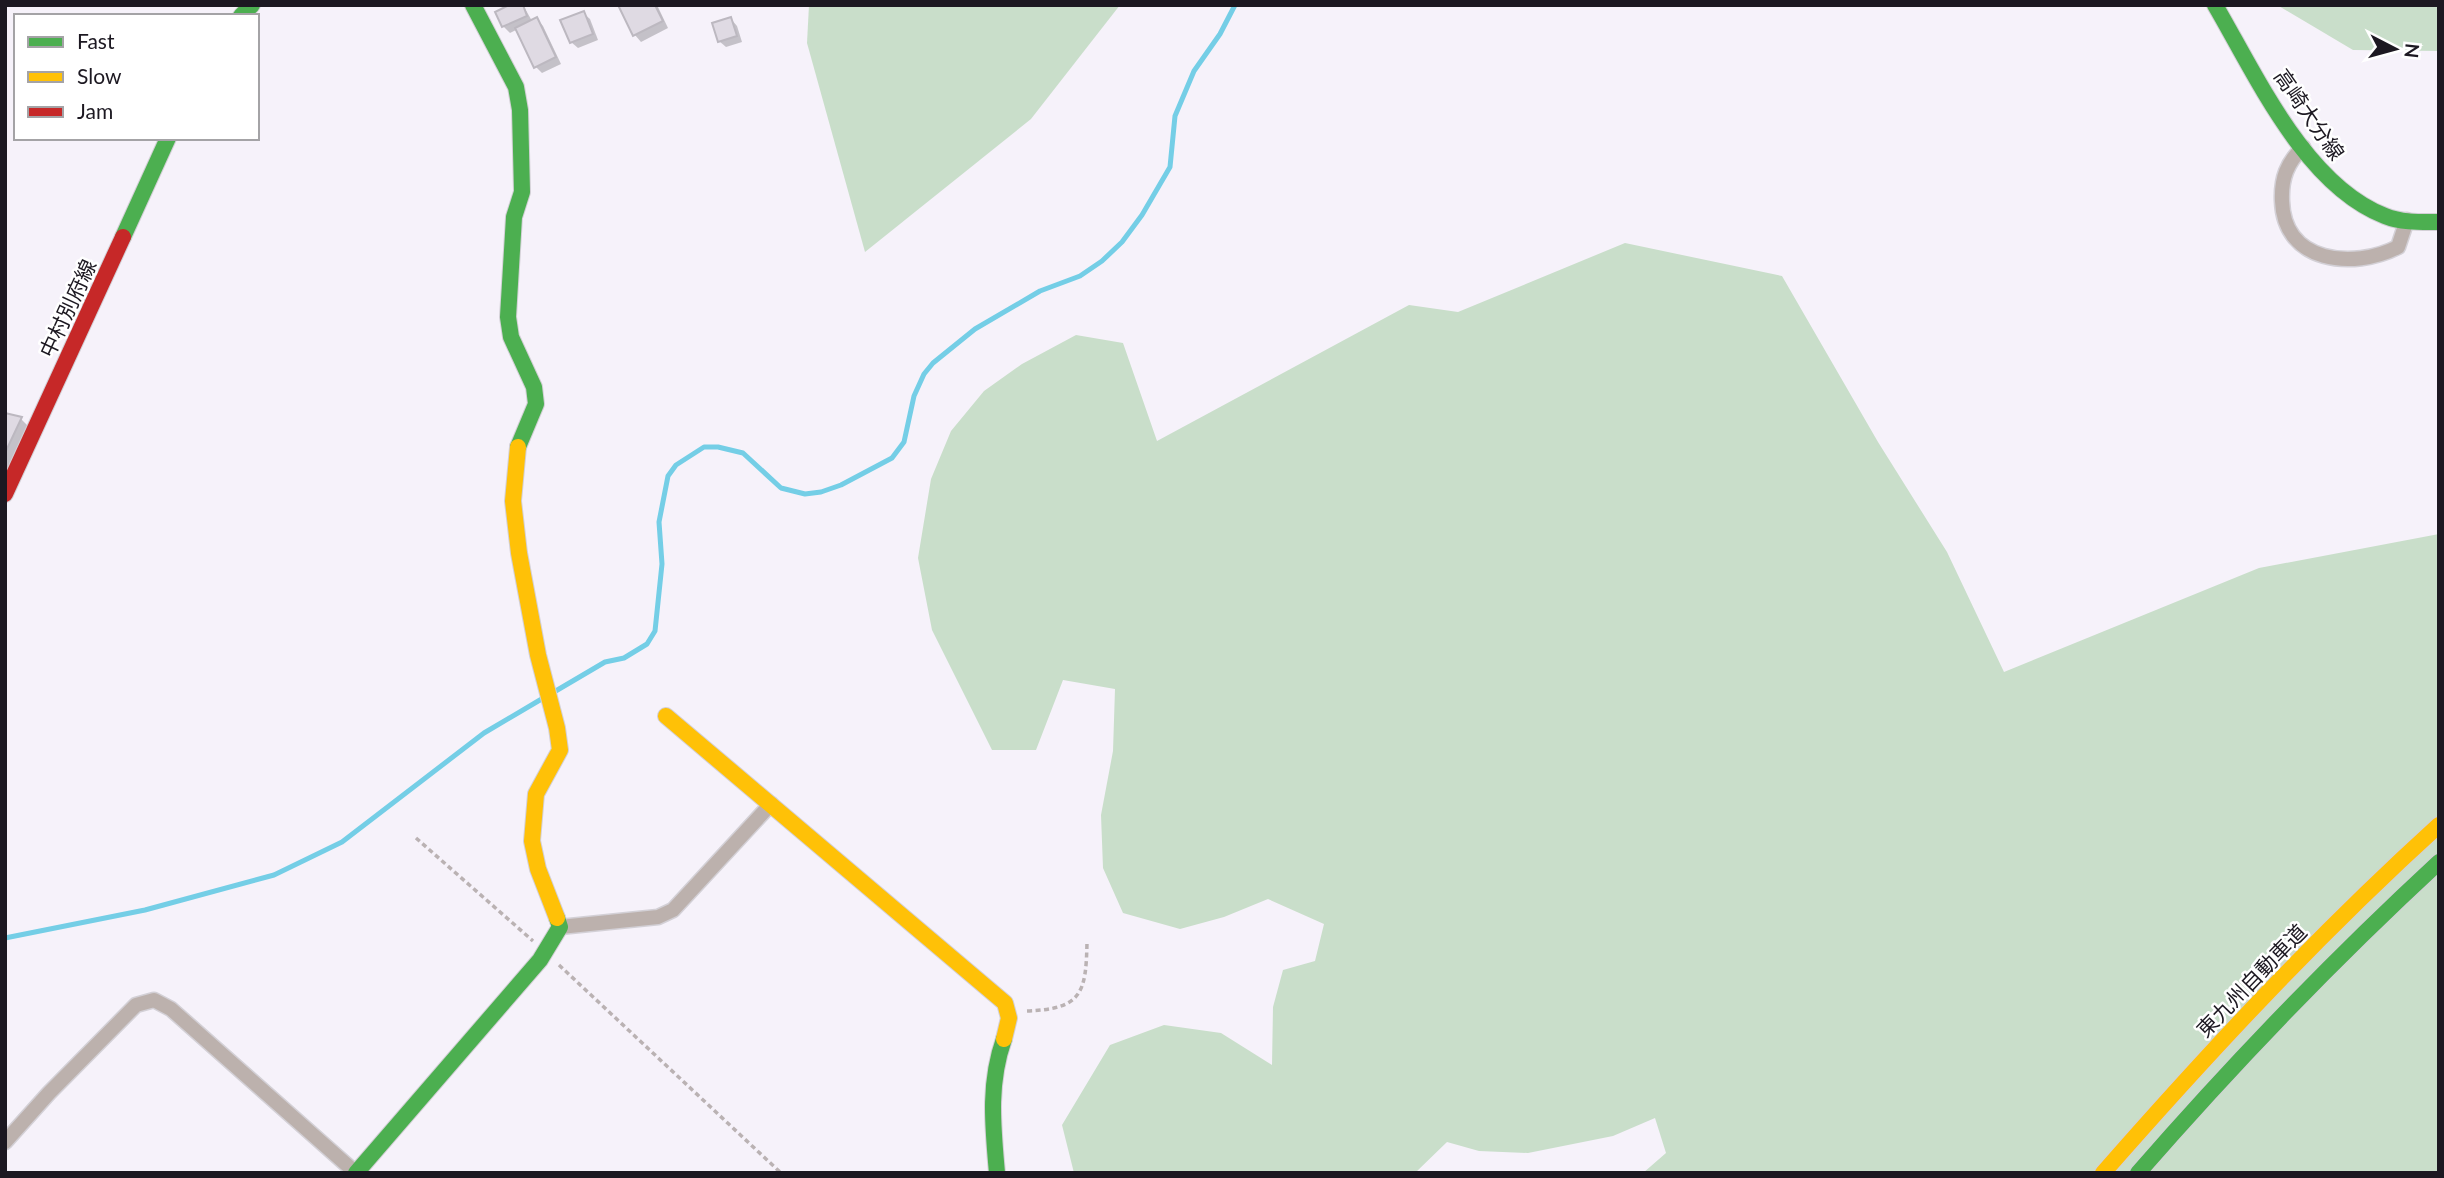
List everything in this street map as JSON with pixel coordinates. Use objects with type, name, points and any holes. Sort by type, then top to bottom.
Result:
[{"type":"main road","points":[[356,1173],[545,952],[560,927],[538,869],[532,841],[536,794],[560,750],[559,739],[536,642],[519,553],[513,501],[518,447],[536,404],[534,387],[511,337],[508,317],[514,217],[522,192],[520,110],[516,87],[473,5]]},
{"type":"main road","name":"高崎大分線","points":[[2215,5],[2303,147],[2324,173],[2349,195],[2385,215],[2407,220],[2439,222]]},
{"type":"main road","name":"中村別府線","points":[[5,494],[167,140]]},
{"type":"main road","points":[[666,716],[1005,1003],[1010,1012],[1010,1021],[996,1064],[992,1113],[997,1173]]},
{"type":"main road","name":"東九州自動車道","points":[[2103,1173],[2279,978],[2439,825]]},
{"type":"main road","points":[[2138,1173],[2190,1112],[2300,995],[2439,862]]},
{"type":"street","points":[[2303,147],[2293,156],[2283,177],[2282,207],[2286,225],[2297,242],[2315,253],[2338,258],[2360,258],[2387,253],[2398,247],[2407,220]]},
{"type":"street","points":[[560,927],[658,917],[673,911],[771,804]]},
{"type":"street","points":[[5,1142],[136,1005],[153,1000],[171,1009],[356,1173]]},
{"type":"path","points":[[416,838],[545,952],[781,1173]]},
{"type":"path","points":[[1005,1003],[1026,1012],[1067,1005],[1082,991],[1087,942]]},
{"type":"green space","points":[[809,5],[1120,5],[1031,119],[865,252],[807,43]]},
{"type":"green space","points":[[2277,5],[2439,5],[2439,51],[2353,50]]},
{"type":"green space","points":[[1625,243],[1782,276],[1878,442],[1947,552],[2004,672],[2259,568],[2439,534],[2439,1173],[1643,1173],[1666,1153],[1655,1118],[1613,1136],[1528,1153],[1479,1151],[1447,1142],[1415,1173],[1074,1173],[1062,1125],[1110,1045],[1164,1025],[1221,1033],[1272,1065],[1273,1007],[1283,970],[1315,961],[1324,924],[1268,899],[1224,917],[1180,929],[1123,913],[1103,868],[1101,815],[1113,751],[1115,689],[1063,680],[1036,750],[992,750],[932,630],[918,558],[931,479],[951,431],[984,391],[1022,364],[1076,335],[1123,343],[1157,441],[1409,305],[1458,312]]},
{"type":"building","points":[[509,5],[523,5],[527,16],[502,27],[495,12]]},
{"type":"building","points":[[618,5],[655,5],[663,21],[633,36]]},
{"type":"building","points":[[584,11],[593,34],[570,43],[560,20]]},
{"type":"building","points":[[537,17],[556,57],[534,68],[515,28]]},
{"type":"building","points":[[731,17],[737,36],[718,42],[712,23]]},
{"type":"building","points":[[5,413],[22,417],[5,453]]},
{"type":"waterway","points":[[554,692],[605,662],[624,658],[647,644],[655,631],[662,564],[659,522],[668,476],[676,465],[704,447],[718,447],[743,453],[781,488],[805,494],[841,485],[892,458],[904,442],[914,396],[924,374],[933,363],[975,329],[1040,291],[1080,276],[1102,261],[1122,242],[1142,215],[1170,167],[1175,116],[1194,71],[1220,34],[1235,5]]},
{"type":"waterway","points":[[5,938],[145,910],[274,875],[342,842],[484,733],[545,697]]},
{"type":"traffic: fast","points":[[243,14],[252,5]]},
{"type":"traffic: fast","points":[[473,5],[516,87],[520,110],[522,192],[514,217],[508,317],[511,337],[534,387],[536,404],[518,447]]},
{"type":"traffic: fast","points":[[2215,5],[2285,125],[2330,180],[2356,201],[2385,216],[2405,221],[2439,222]]},
{"type":"traffic: fast","points":[[123,237],[167,140]]},
{"type":"traffic: fast","points":[[2138,1173],[2284,1013],[2439,862]]},
{"type":"traffic: fast","points":[[356,1173],[540,960],[560,927],[557,918]]},
{"type":"traffic: fast","points":[[997,1173],[993,1122],[994,1089],[1004,1039]]},
{"type":"traffic: slow","points":[[518,447],[513,501],[519,553],[538,655],[560,750],[536,794],[532,841],[538,869],[557,918]]},
{"type":"traffic: slow","points":[[666,716],[1005,1003],[1009,1018],[1004,1039]]},
{"type":"traffic: slow","points":[[2103,1173],[2266,994],[2351,908],[2439,825]]},
{"type":"traffic: jam","points":[[5,494],[123,237]]}]
